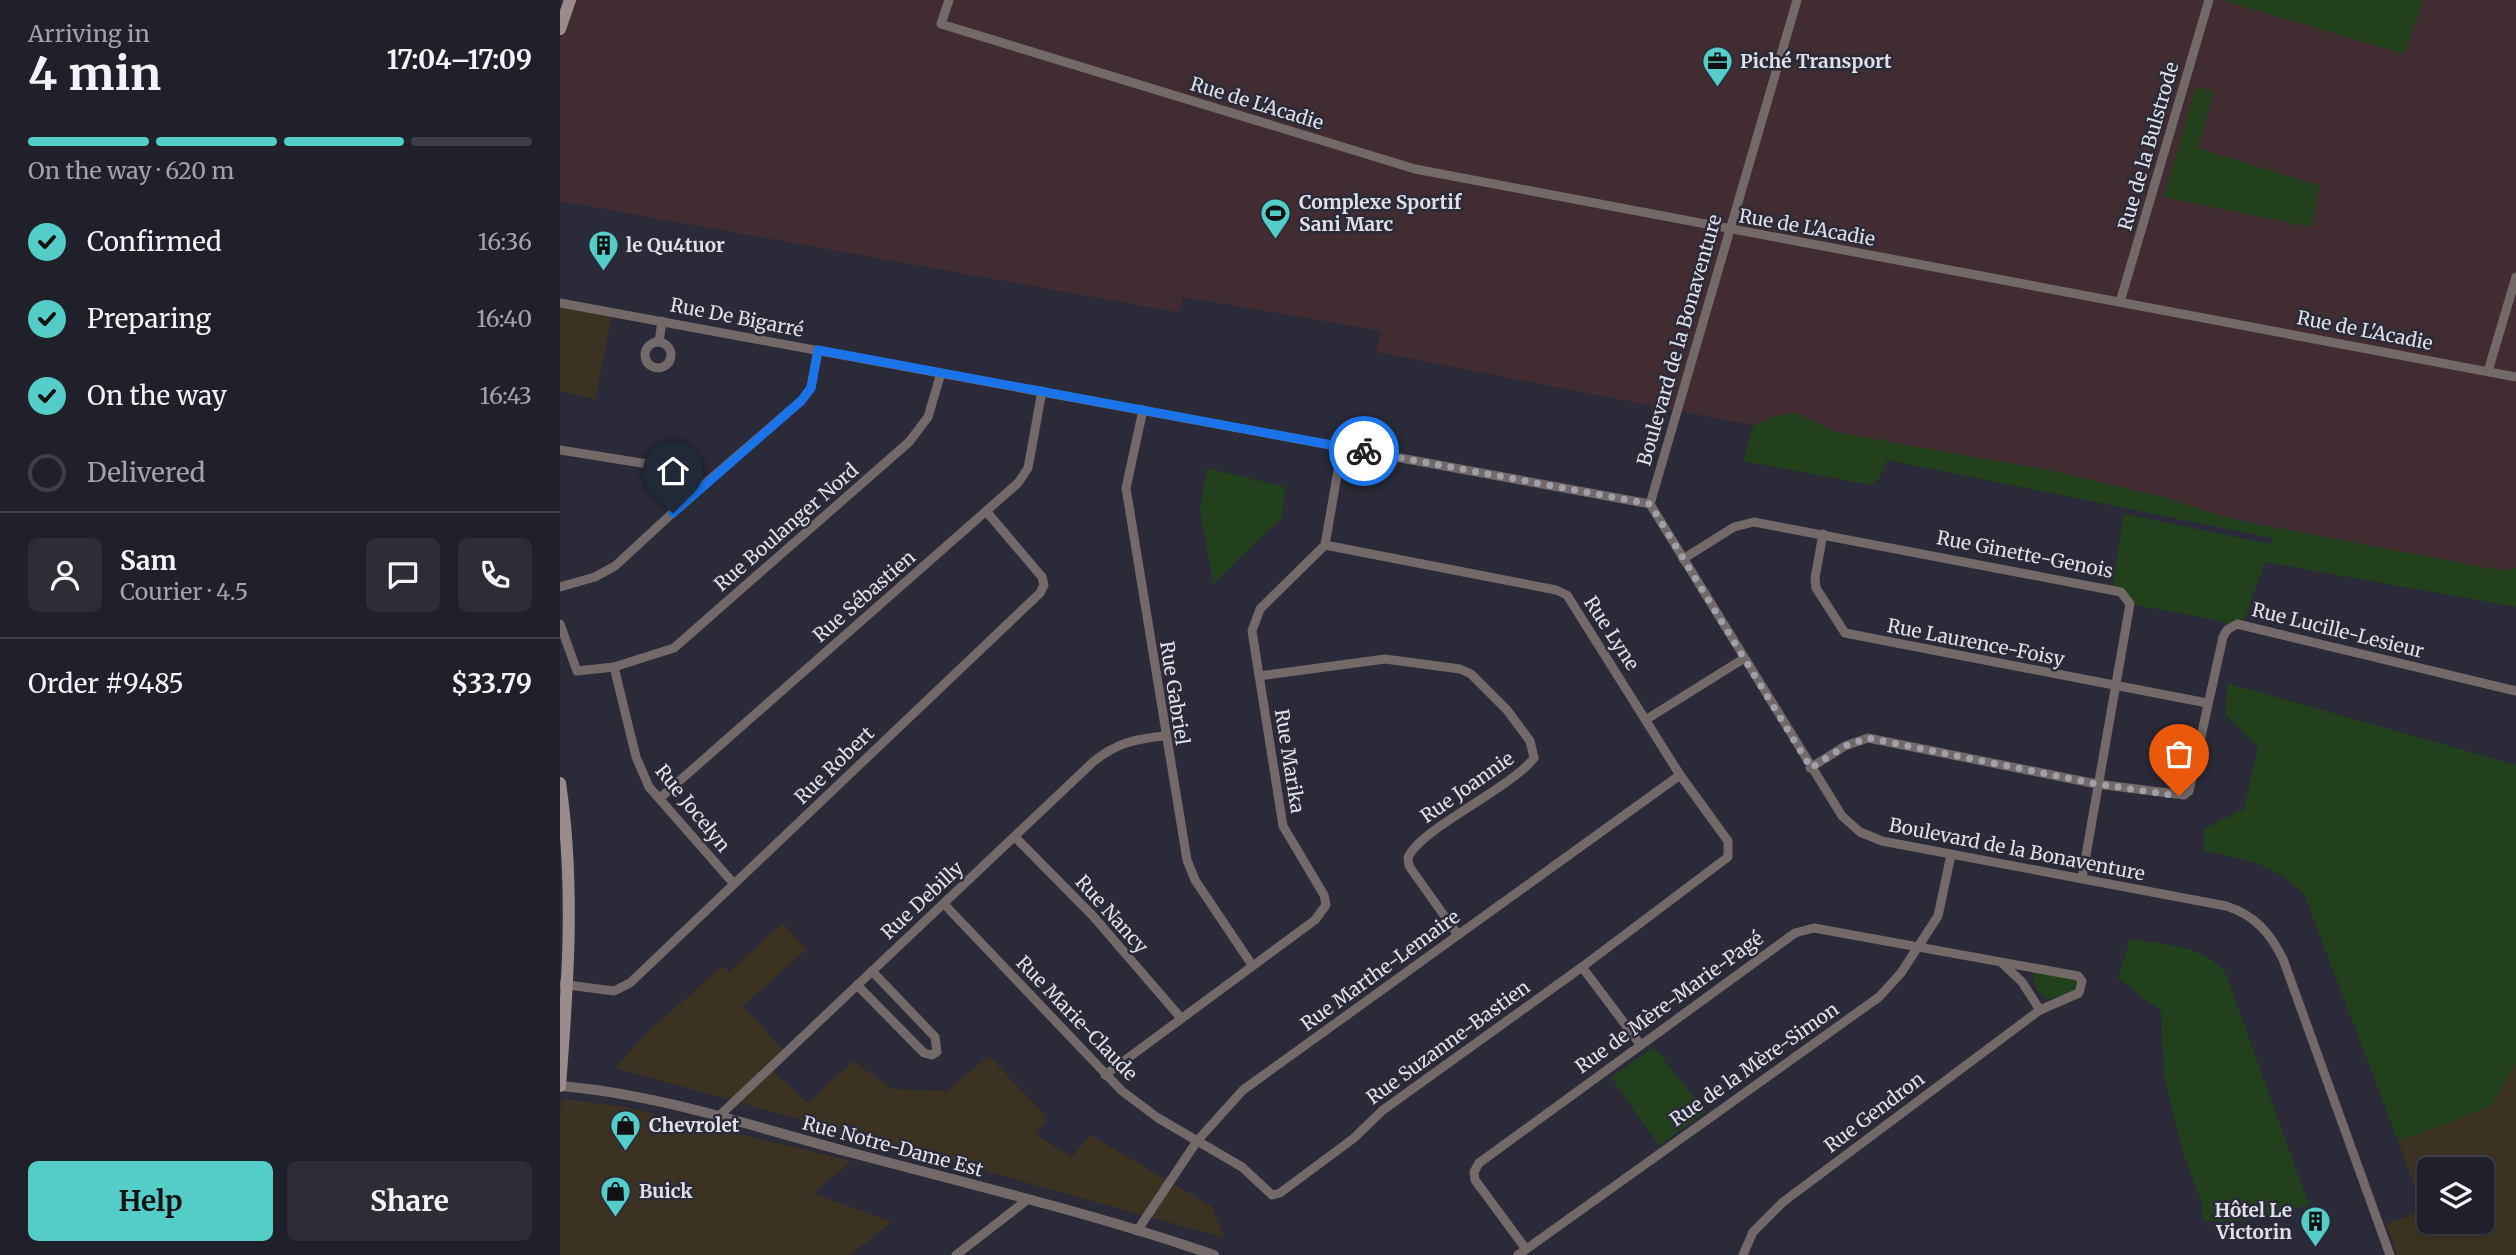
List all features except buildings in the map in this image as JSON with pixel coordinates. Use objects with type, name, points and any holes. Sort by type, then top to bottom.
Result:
[{"type":"main road","points":[[560,29],[566,1]]},
{"type":"main road","points":[[560,783],[568,854],[560,1086]]},
{"type":"street","name":"Rue de L'Acadie","points":[[948,0],[941,24],[1415,169],[1730,231],[2516,377]]},
{"type":"street","name":"Boulevard de la Bonaventure","points":[[1797,0],[1650,504],[1811,768],[1842,816],[1860,832],[1882,841],[1951,855],[2226,906],[2243,911],[2265,929],[2283,959],[2390,1255]]},
{"type":"street","name":"Rue de la Bulstrode","points":[[2120,302],[2209,0]]},
{"type":"street","points":[[2488,371],[2516,277]]},
{"type":"street","name":"Rue De Bigarré","points":[[560,303],[1650,504]]},
{"type":"street","points":[[659,342],[662,321]]},
{"type":"street","points":[[560,587],[595,577],[615,566],[801,401],[811,388],[818,350]]},
{"type":"street","name":"Rue Boulanger Nord","points":[[560,624],[577,671],[614,667],[674,648],[909,442],[928,417],[941,373]]},
{"type":"street","name":"Rue Sébastien","points":[[660,798],[1025,475],[1042,391]]},
{"type":"street","name":"Rue Gabriel","points":[[1143,411],[1126,488],[1164,736],[1189,868],[1252,965]]},
{"type":"street","points":[[1325,545],[1342,447]]},
{"type":"street","points":[[560,450],[666,467],[692,495]]},
{"type":"street","name":"Rue Robert","points":[[564,985],[614,991],[630,983],[1041,593],[1044,585],[1042,577],[986,511]]},
{"type":"street","name":"Rue Ginette-Genois","points":[[1683,559],[1744,523],[1754,522],[2121,592],[2130,604],[2082,878]]},
{"type":"street","name":"Rue Laurence-Foisy","points":[[1824,534],[1815,578],[1816,588],[1846,633],[2207,704]]},
{"type":"street","name":"Rue Marika","points":[[1105,1074],[1315,920],[1326,905],[1324,895],[1283,826],[1252,631],[1256,616],[1325,545]]},
{"type":"street","name":"Rue Lyne","points":[[1325,545],[1556,590],[1567,595],[1680,775],[1728,841],[1730,850],[1723,863]]},
{"type":"street","name":"Rue Lucille-Lesieur","points":[[2207,704],[2223,637],[2227,630],[2237,624],[2516,691]]},
{"type":"street","name":"Rue Joannie","points":[[1259,676],[1366,659],[1407,660],[1460,669],[1471,674],[1507,710],[1530,741],[1534,758],[1515,776],[1422,840],[1408,858],[1409,866],[1458,935]]},
{"type":"street","points":[[1647,719],[1743,659]]},
{"type":"street","name":"Rue Jocelyn","points":[[614,667],[639,765],[649,787],[734,884]]},
{"type":"street","points":[[1811,768],[1845,746],[1868,738],[2097,784],[2184,795],[2189,791],[2207,704]]},
{"type":"street","name":"Rue Debilly","points":[[718,1116],[1110,749],[1130,740],[1164,736]]},
{"type":"street","name":"Rue Marthe-Lemaire","points":[[1138,1231],[1197,1141],[1243,1090],[1680,775]]},
{"type":"street","name":"Rue Nancy","points":[[1015,837],[1093,916],[1180,1017]]},
{"type":"street","name":"Rue de la Mère-Simon","points":[[1522,1252],[1879,997],[1919,947],[1938,916],[1951,855]]},
{"type":"street","name":"Rue Suzanne-Bastien","points":[[1197,1141],[1242,1167],[1266,1192],[1272,1195],[1280,1193],[1354,1138],[1383,1110],[1723,863]]},
{"type":"street","name":"Rue Marie-Claude","points":[[944,904],[1105,1074],[1140,1107],[1197,1141]]},
{"type":"street","name":"Rue de Mère-Marie-Pagé","points":[[1522,1252],[1475,1180],[1474,1172],[1479,1163],[1803,929],[1814,928],[2074,975],[2082,981],[2079,993],[2040,1010]]},
{"type":"street","points":[[2001,962],[2022,982],[2040,1010]]},
{"type":"street","points":[[1582,967],[1640,1045]]},
{"type":"street","points":[[857,985],[924,1053],[932,1055],[937,1052],[935,1037],[872,971]]},
{"type":"street","name":"Rue Gendron","points":[[1743,1255],[1753,1232],[1783,1202],[2040,1010]]},
{"type":"street","name":"Rue Notre-Dame Est","points":[[560,1086],[623,1094],[718,1116],[1138,1231],[1214,1255]]},
{"type":"street","points":[[956,1255],[1027,1200]]},
{"type":"shaded area","points":[[574,0],[2516,0],[2516,574],[1376,352],[1381,331],[1184,297],[1177,312],[560,201],[560,41]]},
{"type":"shaded area","points":[[560,307],[612,317],[595,399],[560,391]]},
{"type":"shaded area","points":[[783,923],[806,950],[743,1006],[788,1055],[773,1071],[807,1103],[854,1061],[892,1089],[947,1091],[989,1056],[1047,1117],[1036,1135],[1072,1157],[1090,1135],[1211,1206],[1225,1238],[615,1068],[646,1034],[722,966],[729,972]]},
{"type":"shaded area","points":[[2516,1064],[2516,1255],[2397,1255],[2386,1224],[2417,1213],[2417,1234],[2494,1234],[2494,1157],[2417,1157],[2417,1191],[2398,1141],[2490,1107]]},
{"type":"shaded area","points":[[563,1099],[626,1107],[852,1161],[813,1193],[892,1222],[850,1255],[560,1255],[560,1111]]},
{"type":"green space","points":[[2222,0],[2424,0],[2404,54]]},
{"type":"green space","points":[[2196,87],[2214,91],[2198,148],[2320,186],[2311,227],[2164,197]]},
{"type":"green space","points":[[1796,413],[1836,432],[2058,472],[2166,498],[2231,519],[2498,570],[2516,568],[2516,607],[2265,562],[2243,624],[2231,626],[2216,620],[2130,604],[2112,589],[2124,514],[2270,544],[2273,538],[1887,460],[1879,478],[1871,485],[1743,461],[1754,425],[1772,417]]},
{"type":"green space","points":[[1207,468],[1285,487],[1282,517],[1213,584],[1200,509]]},
{"type":"green space","points":[[2227,683],[2516,765],[2516,1064],[2490,1107],[2398,1141],[2304,894],[2281,875],[2258,864],[2204,851],[2204,829],[2244,809],[2258,748],[2226,715]]},
{"type":"green space","points":[[2130,939],[2195,951],[2217,964],[2226,974],[2309,1205],[2243,1220],[2203,1220],[2202,1203],[2184,1156],[2164,1077],[2161,1011],[2118,978]]},
{"type":"green space","points":[[2035,972],[2077,980],[2078,984],[2075,991],[2050,1000],[2037,990],[2032,975]]},
{"type":"green space","points":[[1654,1047],[1705,1112],[1659,1146],[1611,1077]]},
{"type":"way so far","points":[[1364,451],[1650,504],[1811,768],[1845,746],[1868,738],[2097,784],[2179,796]]},
{"type":"place","name":"Piché Transport","points":[[1717,88]]},
{"type":"place","name":"Complexe Sportif Sani Marc","points":[[1276,240]]},
{"type":"place","name":"le Qu4tuor","points":[[603,272]]},
{"type":"place","name":"Chevrolet","points":[[626,1152]]},
{"type":"place","name":"Buick","points":[[616,1218]]},
{"type":"place","name":"Hôtel Le Victorin","points":[[2315,1248]]},
{"type":"route","points":[[673,513],[801,401],[811,388],[818,350],[1364,451]]}]
